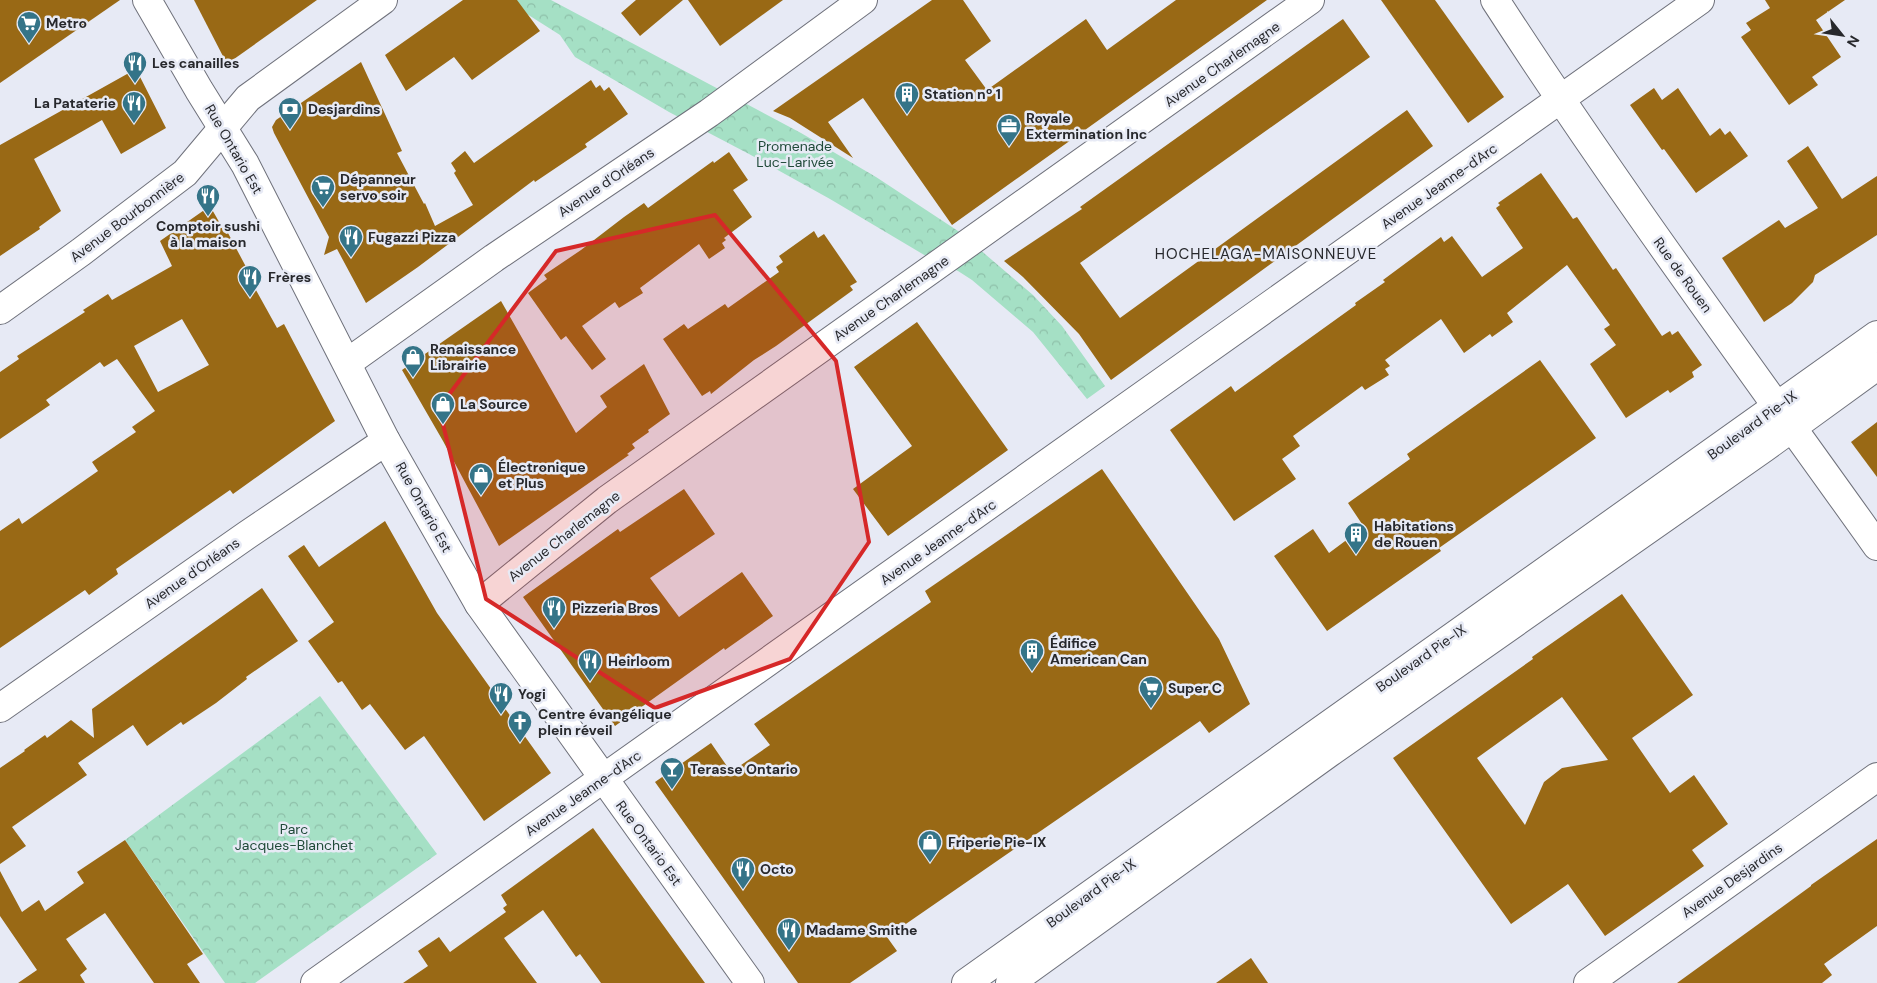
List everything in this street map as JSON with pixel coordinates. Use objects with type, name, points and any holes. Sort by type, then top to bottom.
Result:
[{"type":"street","name":"Rue Ontario Est","points":[[147,0],[245,164],[386,441],[478,604],[750,983]]},
{"type":"street","name":"Avenue Bourbonnière","points":[[0,310],[81,252],[185,173],[248,98],[383,0]]},
{"type":"street","name":"Avenue d'Orléans","points":[[347,363],[494,258],[708,113],[863,0]]},
{"type":"street","name":"Avenue Charlemagne","points":[[478,604],[606,500],[1310,0]]},
{"type":"street","name":"Rue de Rouen","points":[[1495,0],[1560,100],[1877,546]]},
{"type":"street","points":[[1560,100],[1700,0]]},
{"type":"street","name":"Avenue Jeanne-d'Arc","points":[[315,983],[1560,100]]},
{"type":"street","name":"Boulevard Pie-IX","points":[[1010,983],[1329,753],[1784,417],[1877,335]]},
{"type":"street","name":"Boulevard Pie-IX","points":[[966,983],[1310,737],[1784,417],[1877,366]]},
{"type":"street","name":"Avenue d'Orléans","points":[[0,708],[386,441]]},
{"type":"street","name":"Avenue Desjardins","points":[[1588,983],[1877,777]]},
{"type":"highlighted area","points":[[715,215],[836,361],[869,542],[790,659],[655,708],[486,599],[439,408],[556,251]]},
{"type":"green space","name":"Promenade Luc-Larivée","points":[[505,0],[551,0],[801,133],[876,177],[958,231],[1033,295],[1062,326],[1105,386],[1087,399],[1033,332],[972,280],[958,271],[931,259],[749,154],[669,112],[575,57],[560,35]]},
{"type":"green space","name":"Parc Jacques-Blanchet","points":[[320,696],[437,854],[255,983],[225,983],[125,840]]},
{"type":"building","name":"Metro","points":[[0,0],[120,0],[0,83]]},
{"type":"building","points":[[194,0],[317,0],[227,64]]},
{"type":"building","points":[[463,0],[517,0],[540,31],[472,80],[454,57],[406,91],[385,55]]},
{"type":"building","points":[[636,0],[683,0],[640,36],[621,13]]},
{"type":"building","points":[[688,0],[783,0],[720,46]]},
{"type":"building","points":[[932,0],[963,0],[991,41],[965,60],[987,90],[1086,19],[1107,50],[1176,0],[1267,0],[952,225],[863,98],[828,122],[853,158],[790,118],[773,111]]},
{"type":"building","points":[[1381,0],[1435,0],[1504,97],[1468,123]]},
{"type":"building","points":[[1765,0],[1845,0],[1816,20],[1841,57],[1812,77],[1818,85],[1789,105],[1741,37],[1751,30],[1746,23],[1770,8]]},
{"type":"building","points":[[1343,19],[1370,57],[1080,263],[1120,318],[1407,110],[1433,146],[1111,380],[1079,334],[1023,277],[1004,261],[1082,209],[1080,207]]},
{"type":"building","points":[[361,62],[402,151],[397,153],[425,203],[435,226],[473,205],[454,173],[456,171],[451,163],[465,151],[474,163],[591,80],[596,88],[600,85],[604,91],[609,87],[628,114],[585,144],[587,147],[535,182],[534,180],[418,267],[366,303],[337,249],[324,255],[329,237],[272,127],[276,120]]},
{"type":"building","points":[[136,69],[166,128],[121,154],[102,120],[34,159],[61,211],[39,227],[40,229],[0,256],[0,145]]},
{"type":"building","points":[[1654,88],[1662,100],[1678,88],[1710,136],[1720,128],[1725,135],[1730,131],[1748,156],[1696,193],[1630,105]]},
{"type":"building","points":[[1808,146],[1842,199],[1877,176],[1877,235],[1815,275],[1813,282],[1792,303],[1764,322],[1722,258],[1779,220],[1785,228],[1818,208],[1787,161]]},
{"type":"building","points":[[729,152],[748,180],[733,190],[752,217],[724,238],[726,240],[722,243],[725,248],[709,259],[699,244],[640,288],[643,293],[619,308],[615,302],[582,326],[606,359],[592,370],[566,336],[561,340],[528,293],[547,279],[544,275],[624,217],[644,203],[648,208],[713,161],[714,163]]},
{"type":"building","points":[[1541,173],[1573,219],[1577,217],[1613,270],[1616,268],[1662,336],[1670,331],[1672,335],[1678,331],[1702,365],[1692,372],[1694,377],[1670,393],[1668,390],[1626,418],[1590,364],[1616,345],[1604,329],[1610,325],[1567,265],[1507,313],[1513,322],[1492,337],[1490,334],[1464,353],[1441,319],[1385,360],[1390,366],[1385,369],[1389,375],[1365,390],[1362,386],[1293,436],[1300,446],[1282,459],[1296,479],[1234,521],[1170,430],[1231,386],[1235,392],[1356,305],[1355,303],[1385,282],[1383,280],[1441,237],[1444,242],[1452,236],[1482,277],[1523,248],[1496,208],[1500,205],[1498,203]]},
{"type":"building","points":[[210,206],[226,234],[228,233],[253,280],[251,281],[277,328],[284,324],[335,421],[233,494],[230,490],[116,569],[118,574],[89,595],[85,590],[0,648],[0,531],[19,518],[22,524],[98,471],[92,462],[136,432],[132,427],[155,411],[117,359],[104,367],[100,362],[46,400],[50,405],[0,439],[0,372],[19,359],[17,356],[85,312],[83,310],[108,294],[112,300],[172,266],[160,241]],"holes":[[[182,319],[209,365],[158,392],[134,346]]]},
{"type":"building","points":[[814,231],[818,238],[824,234],[857,282],[850,286],[853,290],[754,360],[711,394],[710,391],[702,396],[663,339],[684,324],[688,329],[725,304],[728,308],[779,272],[776,267],[783,262],[779,256]]},
{"type":"building","points":[[501,301],[576,433],[607,407],[600,396],[644,364],[670,414],[632,444],[635,448],[627,454],[629,455],[499,546],[443,441],[402,370]]},
{"type":"building","points":[[917,322],[1008,450],[888,536],[853,489],[912,446],[854,367]]},
{"type":"building","points":[[1540,360],[1596,438],[1439,548],[1441,551],[1327,631],[1274,556],[1313,529],[1329,553],[1364,527],[1348,503],[1410,459],[1407,454]]},
{"type":"building","points":[[1877,422],[1877,477],[1851,442]]},
{"type":"building","name":"Édifice American Can","points":[[1102,469],[1219,639],[1250,704],[1209,733],[1200,721],[887,937],[897,951],[850,983],[798,983],[655,782],[711,743],[731,772],[770,745],[754,724],[931,602],[925,591]]},
{"type":"building","points":[[684,489],[715,534],[650,578],[679,617],[742,572],[773,616],[725,650],[724,648],[615,726],[523,597],[618,529],[620,532]]},
{"type":"building","points":[[385,521],[437,613],[551,773],[484,821],[424,736],[405,750],[370,704],[362,710],[342,681],[338,683],[308,641],[334,622],[288,556],[304,545],[319,567]]},
{"type":"building","points":[[262,588],[298,641],[246,677],[247,679],[216,703],[183,725],[181,722],[147,746],[133,725],[78,763],[87,775],[12,827],[26,846],[0,864],[0,768],[45,735],[47,738],[71,720],[94,738],[92,709]]},
{"type":"building","points":[[1622,594],[1693,695],[1632,738],[1670,793],[1694,775],[1728,824],[1692,850],[1704,866],[1605,936],[1568,884],[1511,924],[1393,758],[1533,659],[1532,657]],"holes":[[[1562,697],[1608,760],[1562,768],[1544,782],[1525,825],[1477,758]]]},
{"type":"building","points":[[593,828],[705,983],[601,983],[580,954],[576,957],[543,910],[504,938],[537,983],[403,983],[428,966],[418,951],[439,937],[450,952],[506,912],[503,908],[507,905],[501,895]]},
{"type":"building","points":[[1877,839],[1877,926],[1824,964],[1832,975],[1822,983],[1677,983],[1811,885]]},
{"type":"building","points":[[125,840],[203,954],[187,964],[200,983],[154,983],[105,913],[66,939],[87,969],[80,975],[85,983],[18,983],[37,970],[0,916],[0,871],[22,912],[39,900],[45,911],[84,883],[77,872]]},
{"type":"building","points":[[1251,958],[1268,983],[1216,983]]},
{"type":"place","name":"Metro","points":[[29,44]]},
{"type":"place","name":"Les canailles","points":[[135,84]]},
{"type":"place","name":"Station nº 1","points":[[907,115]]},
{"type":"place","name":"La Pataterie","points":[[134,124]]},
{"type":"place","name":"Desjardins","points":[[290,130]]},
{"type":"place","name":"Royale Extermination Inc","points":[[1009,147]]},
{"type":"place","name":"Dépanneur servo soir","points":[[323,208]]},
{"type":"place","name":"Comptoir sushi à la maison","points":[[208,217]]},
{"type":"place","name":"Fugazzi Pizza","points":[[351,258]]},
{"type":"place","name":"Frères","points":[[250,298]]},
{"type":"place","name":"Renaissance Librairie","points":[[413,378]]},
{"type":"place","name":"La Source","points":[[443,425]]},
{"type":"place","name":"Électronique et Plus","points":[[481,496]]},
{"type":"place","name":"Habitations de Rouen","points":[[1356,555]]},
{"type":"place","name":"Pizzeria Bros","points":[[554,629]]},
{"type":"place","name":"Édifice American Can","points":[[1032,672]]},
{"type":"place","name":"Heirloom","points":[[590,682]]},
{"type":"place","name":"Super C","points":[[1151,709]]},
{"type":"place","name":"Yogi","points":[[501,715]]},
{"type":"place","name":"Centre évangélique plein réveil","points":[[520,743]]},
{"type":"place","name":"Terasse Ontario","points":[[672,790]]},
{"type":"place","name":"Friperie Pie-IX","points":[[930,863]]},
{"type":"place","name":"Octo","points":[[743,890]]},
{"type":"place","name":"Madame Smithe","points":[[789,951]]},
{"type":"district","name":"HOCHELAGA-MAISONNEUVE","points":[[1266,254]]}]
